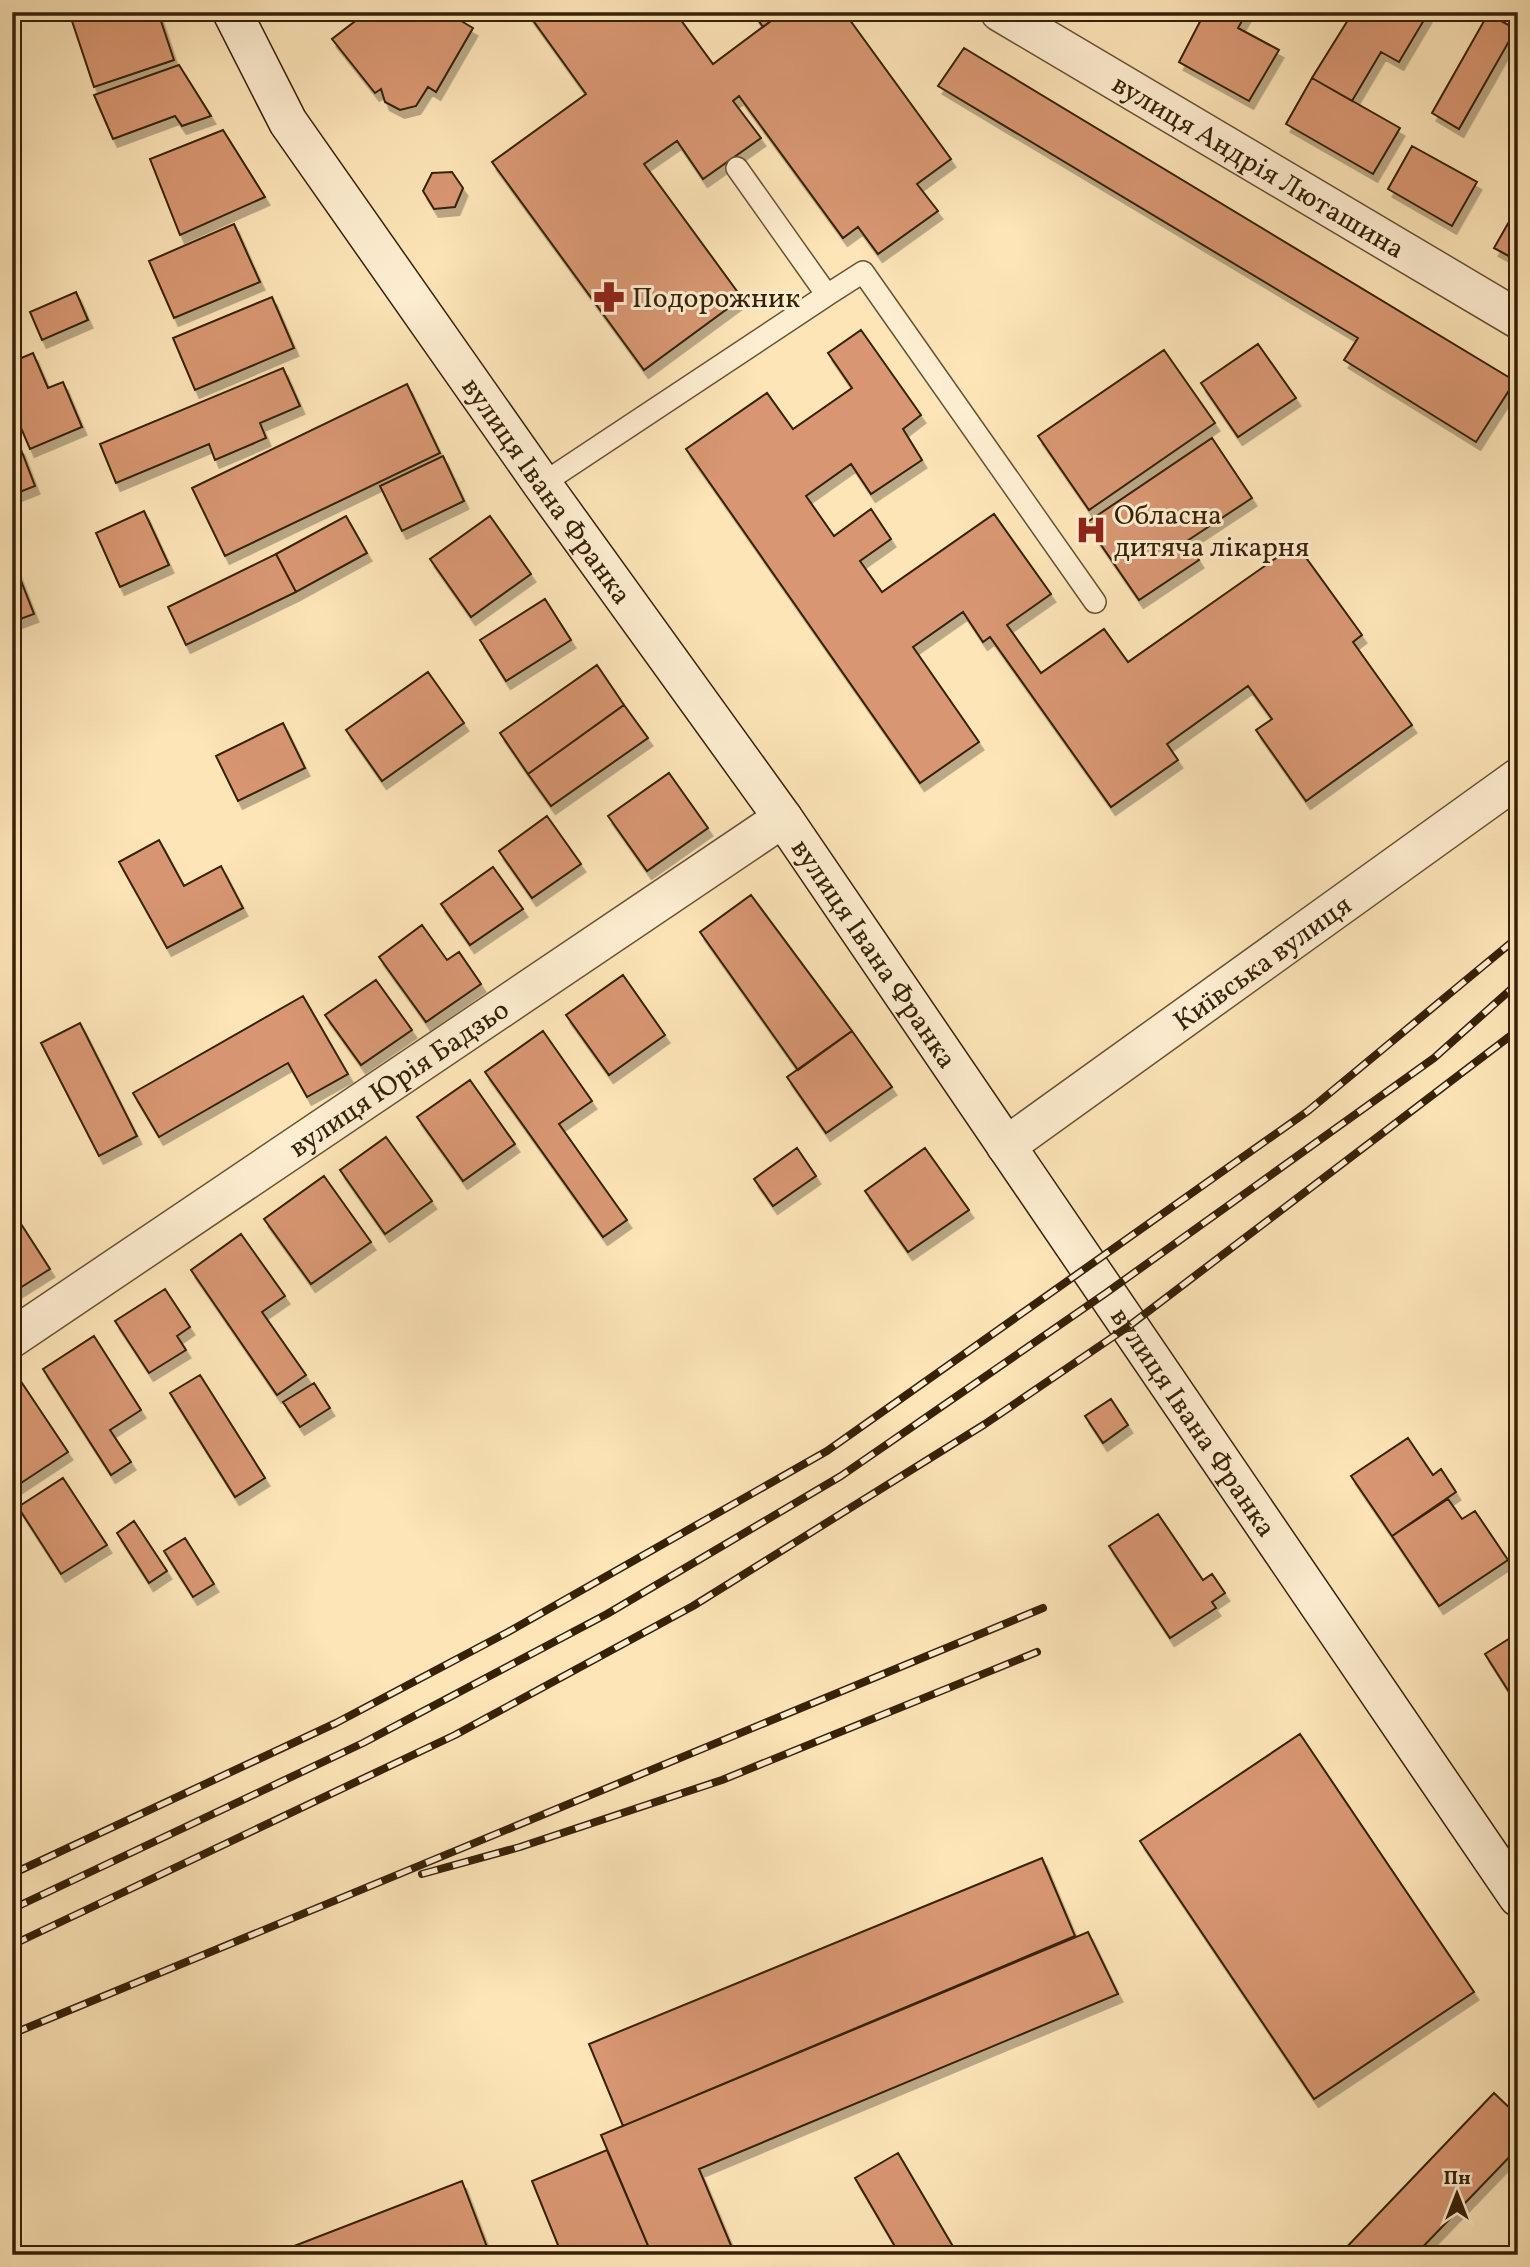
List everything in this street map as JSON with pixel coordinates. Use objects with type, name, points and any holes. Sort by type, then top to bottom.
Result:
[{"type":"main road","name":"вулиця Андрія Люташина","points":[[999,12],[1518,319]]},
{"type":"main road","name":"вулиця Івана Франка","points":[[234,13],[288,122],[542,484],[783,818],[1518,1897]]},
{"type":"main road","name":"Київська вулиця","points":[[1006,1146],[1518,778]]},
{"type":"main road","name":"вулиця Юрія Бадзьо","points":[[12,1338],[783,818]]},
{"type":"lane","points":[[737,168],[827,295]]},
{"type":"lane","points":[[542,484],[863,272],[1095,602]]},
{"type":"building","points":[[69,12],[158,12],[174,60],[94,87]]},
{"type":"building","points":[[367,12],[446,12],[473,28],[436,92],[428,87],[416,106],[400,110],[385,102],[381,89],[375,93],[332,39]]},
{"type":"building","points":[[527,12],[675,12],[713,64],[783,12],[844,12],[951,159],[917,184],[938,211],[878,254],[858,227],[843,238],[739,96],[733,101],[761,138],[703,179],[677,141],[644,164],[742,298],[644,370],[492,162],[586,94]]},
{"type":"building","points":[[753,12],[783,12],[763,27]]},
{"type":"building","points":[[1205,12],[1247,12],[1238,28],[1279,50],[1249,101],[1179,62]]},
{"type":"building","points":[[1353,12],[1421,12],[1427,15],[1399,62],[1381,52],[1352,101],[1312,78]]},
{"type":"building","points":[[1488,14],[1516,29],[1459,129],[1432,113]]},
{"type":"building","points":[[964,48],[1515,381],[1476,442],[1344,360],[1358,338],[938,86]]},
{"type":"building","points":[[179,65],[211,116],[182,126],[175,116],[113,139],[94,95]]},
{"type":"building","points":[[1312,78],[1400,128],[1373,174],[1286,124]]},
{"type":"building","points":[[223,130],[265,197],[180,235],[150,159]]},
{"type":"building","points":[[1412,146],[1477,182],[1452,226],[1388,189]]},
{"type":"building","points":[[452,172],[463,188],[455,207],[434,209],[423,191],[432,173]]},
{"type":"building","points":[[1518,206],[1518,261],[1494,248]]},
{"type":"building","points":[[234,224],[260,282],[174,318],[149,261]]},
{"type":"building","points":[[76,292],[88,320],[42,340],[30,312]]},
{"type":"building","points":[[272,297],[294,348],[195,390],[173,338]]},
{"type":"building","points":[[861,330],[921,415],[903,429],[922,460],[871,494],[851,464],[806,496],[834,536],[871,509],[891,539],[860,561],[882,592],[994,514],[1051,594],[1007,625],[1041,673],[1104,629],[1128,662],[1296,544],[1362,635],[1353,642],[1412,725],[1306,801],[1256,730],[1272,719],[1248,686],[1167,744],[1178,760],[1111,807],[990,637],[983,642],[963,612],[913,647],[979,742],[920,783],[686,449],[767,393],[793,429],[852,388],[828,353]]},
{"type":"building","points":[[1258,344],[1296,398],[1238,437],[1201,383]]},
{"type":"building","points":[[1164,350],[1215,423],[1089,510],[1038,436]]},
{"type":"building","points":[[33,353],[48,388],[63,382],[82,427],[30,449],[15,414],[12,415],[12,362]]},
{"type":"building","points":[[283,368],[300,406],[260,423],[266,438],[215,460],[209,444],[116,483],[100,444]]},
{"type":"building","points":[[407,384],[440,453],[225,556],[192,488]]},
{"type":"building","points":[[1212,438],[1252,498],[1187,541],[1199,560],[1139,600],[1086,523]]},
{"type":"building","points":[[20,447],[35,486],[12,495],[12,450]]},
{"type":"building","points":[[443,456],[464,501],[402,531],[380,486]]},
{"type":"building","points":[[144,511],[169,565],[120,587],[96,533]]},
{"type":"building","points":[[346,516],[367,553],[296,592],[276,554]]},
{"type":"building","points":[[490,516],[531,574],[471,617],[430,559]]},
{"type":"building","points":[[276,554],[296,592],[186,645],[168,607]]},
{"type":"building","points":[[12,558],[34,614],[12,622]]},
{"type":"building","points":[[545,599],[571,640],[506,681],[480,640]]},
{"type":"building","points":[[597,665],[624,705],[528,774],[500,733]]},
{"type":"building","points":[[428,672],[464,723],[382,781],[346,730]]},
{"type":"building","points":[[624,705],[648,738],[551,806],[528,774]]},
{"type":"building","points":[[283,723],[305,768],[238,801],[216,756]]},
{"type":"building","points":[[669,773],[708,828],[647,871],[608,816]]},
{"type":"building","points":[[547,816],[581,864],[532,898],[499,851]]},
{"type":"building","points":[[159,840],[184,886],[221,866],[243,908],[167,948],[119,862]]},
{"type":"building","points":[[493,867],[523,909],[470,945],[441,904]]},
{"type":"building","points":[[751,895],[852,1031],[798,1070],[700,932]]},
{"type":"building","points":[[422,925],[447,960],[459,952],[481,984],[426,1022],[379,957]]},
{"type":"building","points":[[623,975],[665,1035],[609,1075],[566,1015]]},
{"type":"building","points":[[376,980],[412,1030],[361,1065],[325,1015]]},
{"type":"building","points":[[303,996],[348,1074],[307,1097],[288,1063],[159,1137],[133,1093]]},
{"type":"building","points":[[80,1023],[137,1136],[99,1156],[41,1043]]},
{"type":"building","points":[[543,1031],[592,1101],[559,1124],[627,1220],[603,1237],[485,1072]]},
{"type":"building","points":[[852,1031],[892,1087],[826,1133],[787,1077]]},
{"type":"building","points":[[470,1080],[515,1144],[463,1181],[417,1117]]},
{"type":"building","points":[[386,1137],[432,1201],[385,1234],[340,1170]]},
{"type":"building","points":[[797,1148],[816,1176],[773,1206],[754,1179]]},
{"type":"building","points":[[925,1148],[969,1210],[908,1252],[865,1191]]},
{"type":"building","points":[[324,1176],[371,1242],[311,1284],[264,1219]]},
{"type":"building","points":[[12,1210],[50,1269],[12,1293]]},
{"type":"building","points":[[241,1234],[285,1296],[262,1312],[306,1375],[277,1395],[191,1270]]},
{"type":"building","points":[[165,1289],[190,1327],[177,1336],[186,1350],[149,1373],[115,1321]]},
{"type":"building","points":[[94,1336],[141,1410],[110,1430],[131,1462],[111,1475],[43,1369]]},
{"type":"building","points":[[200,1375],[265,1478],[235,1497],[170,1393]]},
{"type":"building","points":[[22,1383],[68,1452],[12,1489],[12,1390]]},
{"type":"building","points":[[314,1383],[330,1408],[300,1427],[283,1402]]},
{"type":"building","points":[[1111,1399],[1128,1425],[1103,1443],[1085,1416]]},
{"type":"building","points":[[1408,1438],[1433,1475],[1441,1469],[1456,1492],[1392,1536],[1351,1476]]},
{"type":"building","points":[[63,1478],[107,1545],[61,1574],[18,1507]]},
{"type":"building","points":[[1448,1499],[1462,1519],[1475,1511],[1508,1560],[1439,1606],[1392,1536]]},
{"type":"building","points":[[1158,1514],[1203,1580],[1212,1574],[1225,1593],[1212,1602],[1216,1608],[1170,1638],[1109,1546]]},
{"type":"building","points":[[134,1521],[167,1571],[149,1583],[117,1533]]},
{"type":"building","points":[[185,1538],[214,1584],[193,1597],[164,1551]]},
{"type":"building","points":[[1518,1633],[1518,1706],[1485,1654]]},
{"type":"building","points":[[1300,1734],[1474,1992],[1314,2099],[1140,1841]]},
{"type":"building","points":[[1042,1858],[1075,1936],[623,2126],[589,2044]]},
{"type":"building","points":[[1088,1932],[1118,1994],[699,2169],[735,2255],[652,2255],[601,2135]]},
{"type":"building","points":[[1494,2093],[1518,2116],[1518,2148],[1415,2255],[1343,2255],[1341,2253]]},
{"type":"building","points":[[607,2150],[652,2255],[562,2255],[532,2181]]},
{"type":"building","points":[[898,2153],[958,2255],[900,2255],[855,2178]]},
{"type":"building","points":[[462,2181],[490,2255],[271,2255]]},
{"type":"railway","points":[[12,1874],[336,1723],[508,1632],[827,1451],[1308,1111],[1518,937]]},
{"type":"railway","points":[[12,1909],[363,1743],[607,1614],[841,1476],[1106,1293],[1434,1058],[1518,983]]},
{"type":"railway","points":[[12,1945],[455,1735],[693,1606],[985,1424],[1129,1326],[1518,1030]]},
{"type":"railway","points":[[12,2034],[1043,1608]]},
{"type":"railway","points":[[422,1874],[520,1847],[722,1780],[1037,1652]]},
{"type":"place","name":"Подорожник","points":[[609,297]]},
{"type":"place","name":"Обласна дитяча лікарня","points":[[1091,530]]}]
